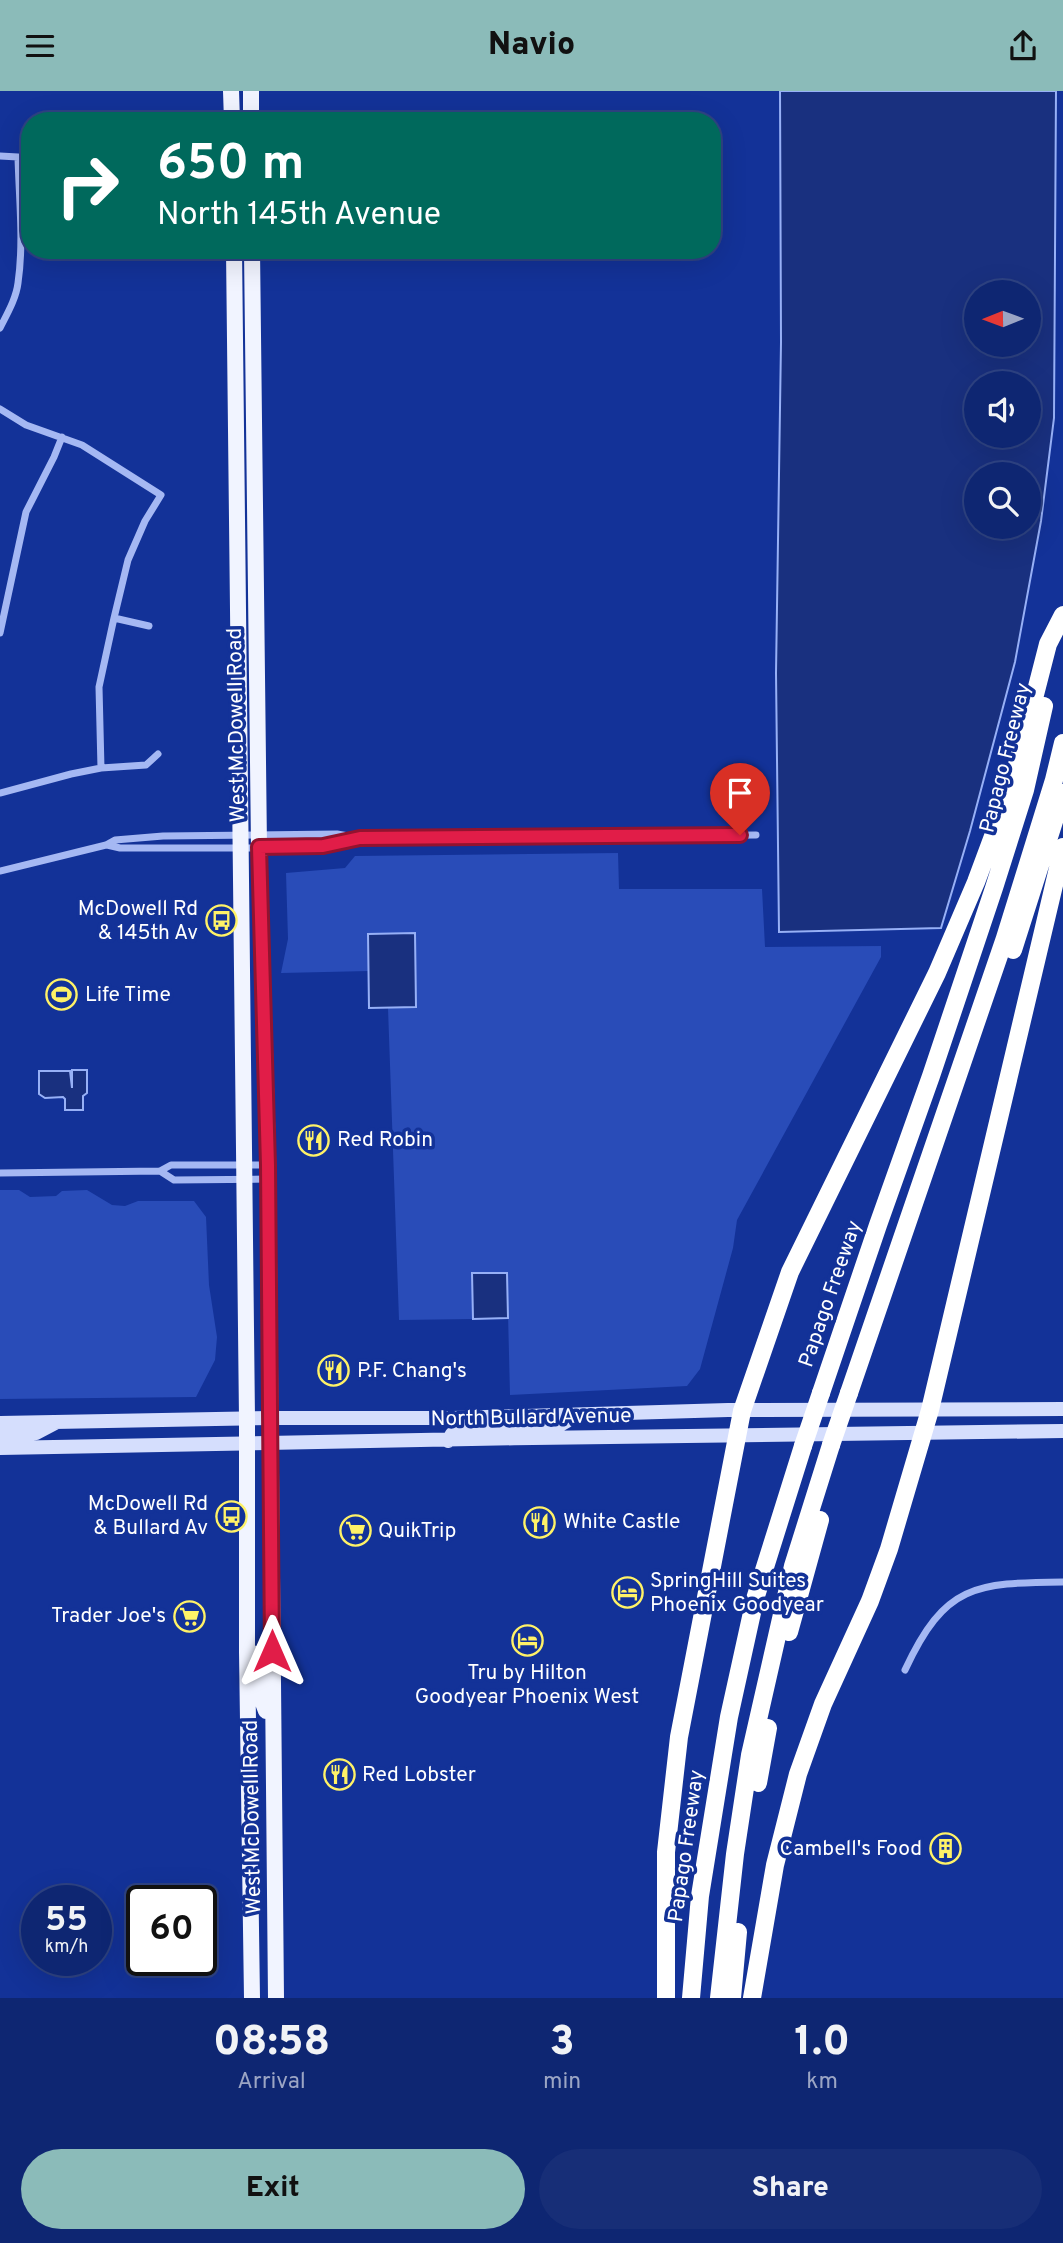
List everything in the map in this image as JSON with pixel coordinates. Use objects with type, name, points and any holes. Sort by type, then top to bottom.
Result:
[{"type":"highway","name":"Papago Freeway","points":[[691,1998],[700,1895],[729,1717],[755,1599],[821,1392],[932,1076],[1026,790],[1063,616]]},
{"type":"highway","points":[[666,1998],[666,1852],[678,1748],[742,1411],[790,1272],[937,973],[976,882],[1011,787],[1048,644],[1063,616]]},
{"type":"highway","points":[[855,1393],[1005,938],[1054,781],[1063,743]]},
{"type":"highway","points":[[719,1998],[735,1854],[750,1755],[793,1566],[1034,889],[1063,793]]},
{"type":"highway","points":[[752,1998],[775,1865],[798,1775],[823,1704],[870,1601],[889,1549],[930,1410],[1063,846]]},
{"type":"highway","points":[[732,1998],[746,1861],[760,1768],[793,1617],[837,1445]]},
{"type":"main road","points":[[231,91],[232,112]]},
{"type":"main road","points":[[251,91],[251,112]]},
{"type":"main road","name":"West McDowell Road","points":[[234,259],[247,1419],[247,1652],[253,1997]]},
{"type":"main road","name":"West McDowell Road","points":[[253,259],[259,841],[268,1172],[276,1998]]},
{"type":"main road","points":[[234,302],[253,302]]},
{"type":"main road","name":"North Bullard Avenue","points":[[0,1423],[441,1418],[742,1411],[1063,1409]]},
{"type":"main road","points":[[448,1441],[452,1434],[459,1431],[560,1425],[581,1415]]},
{"type":"main road","points":[[0,1437],[37,1433],[56,1422]]},
{"type":"main road","name":"North Bullard Avenue","points":[[0,1448],[448,1441],[737,1433],[1063,1431]]},
{"type":"main road","points":[[247,1652],[256,1654],[258,1658],[263,1703],[273,1730]]},
{"type":"main road","points":[[250,1861],[275,1861]]},
{"type":"street","points":[[0,156],[18,157],[20,247],[18,284],[0,328]]},
{"type":"street","points":[[0,409],[26,425],[82,445],[161,495],[145,521],[128,560],[114,618],[99,687],[101,768]]},
{"type":"street","points":[[0,633],[26,512],[62,436]]},
{"type":"street","points":[[114,618],[149,626]]},
{"type":"street","points":[[0,793],[101,768],[146,765],[158,754]]},
{"type":"street","points":[[0,871],[135,837],[259,841],[337,834],[360,838],[756,835]]},
{"type":"street","points":[[106,845],[120,848],[259,841],[314,847],[360,838]]},
{"type":"street","points":[[0,1173],[160,1171],[171,1165],[268,1172]]},
{"type":"street","points":[[160,1171],[173,1180],[268,1172]]},
{"type":"street","points":[[905,1670],[929,1625],[960,1595],[978,1588],[1009,1582],[1063,1582]]},
{"type":"shaded area","points":[[780,91],[1056,91],[1054,418],[1041,521],[1041,462],[964,462],[964,539],[1038,539],[1015,662],[941,928],[779,932],[776,673],[781,342]]},
{"type":"shaded area","points":[[618,853],[619,889],[762,889],[765,947],[881,946],[881,957],[737,1220],[733,1248],[700,1369],[687,1386],[510,1395],[507,1273],[473,1274],[473,1319],[399,1320],[388,1008],[416,1007],[368,934],[369,971],[281,973],[288,939],[286,873],[345,868],[355,856]]},
{"type":"shaded area","points":[[415,933],[416,1007],[369,1008],[368,934]]},
{"type":"shaded area","points":[[72,1070],[87,1070],[87,1093],[83,1096],[83,1110],[65,1110],[63,1097],[45,1098],[39,1094],[39,1071],[70,1071],[72,1088]]},
{"type":"shaded area","points":[[0,1190],[19,1190],[30,1197],[56,1196],[62,1191],[87,1190],[112,1205],[125,1206],[138,1201],[194,1201],[206,1217],[209,1285],[217,1337],[215,1360],[196,1397],[0,1399]]},
{"type":"shaded area","points":[[472,1273],[507,1273],[508,1318],[473,1319]]},
{"type":"place","name":"McDowell Rd & 145th Av","points":[[221,921]]},
{"type":"place","name":"Life Time","points":[[62,995]]},
{"type":"place","name":"Red Robin","points":[[314,1140]]},
{"type":"place","name":"P.F. Chang's","points":[[334,1371]]},
{"type":"place","name":"McDowell Rd & Bullard Av","points":[[231,1516]]},
{"type":"place","name":"White Castle","points":[[540,1522]]},
{"type":"place","name":"QuikTrip","points":[[355,1531]]},
{"type":"place","name":"SpringHill Suites Phoenix Goodyear","points":[[627,1593]]},
{"type":"place","name":"Trader Joe's","points":[[189,1616]]},
{"type":"place","name":"Tru by Hilton Goodyear Phoenix West","points":[[527,1641]]},
{"type":"place","name":"Red Lobster","points":[[339,1775]]},
{"type":"place","name":"Cambell's Food","points":[[945,1849]]},
{"type":"route","points":[[272,1651],[268,1165],[259,847],[305,848],[339,844],[360,838],[740,835]]}]
